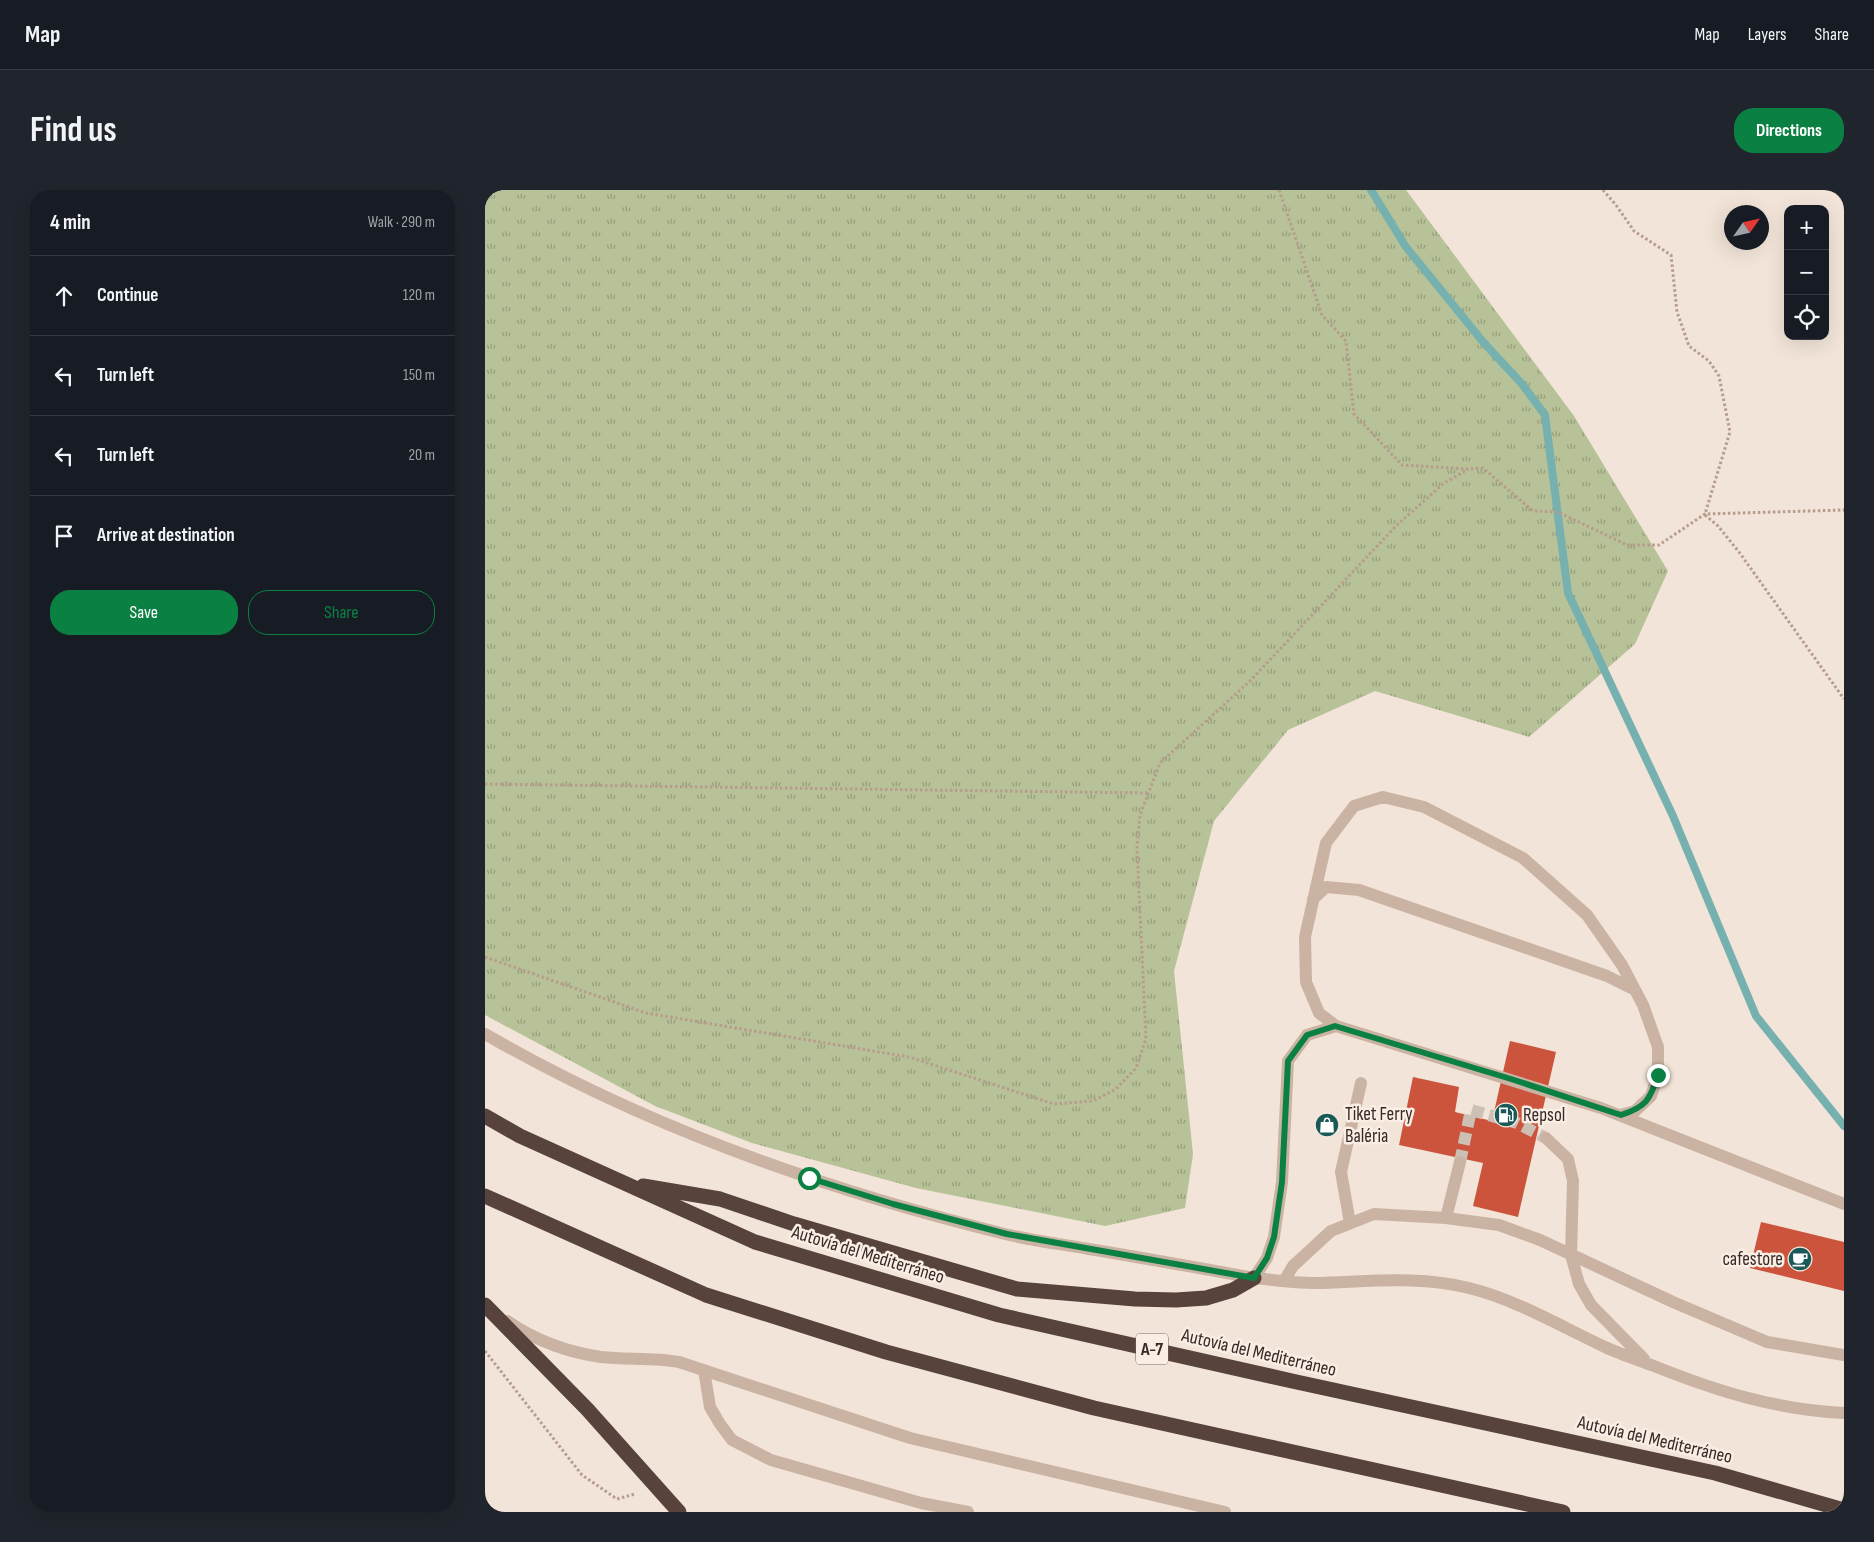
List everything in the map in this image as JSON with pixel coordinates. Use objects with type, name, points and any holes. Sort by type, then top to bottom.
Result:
[{"type":"highway","name":"Autovía del Mediterráneo","points":[[485,1116],[520,1136],[755,1242],[999,1315],[1715,1473],[1844,1510]]},
{"type":"highway","points":[[620,1182],[720,1199],[795,1224],[1017,1289],[1135,1299],[1176,1300],[1206,1298],[1233,1290],[1254,1278]]},
{"type":"highway","points":[[485,1196],[706,1295],[887,1352],[1094,1408],[1563,1512]]},
{"type":"highway","points":[[488,1307],[587,1409],[679,1512]]},
{"type":"lane","points":[[1621,1115],[1635,1110],[1651,1096],[1658,1075],[1658,1047],[1643,1005],[1622,965],[1587,916],[1523,858],[1424,807],[1383,798],[1354,806],[1326,843],[1305,936],[1305,982],[1319,1013],[1335,1026],[1621,1115],[1844,1204]]},
{"type":"lane","points":[[1313,899],[1326,887],[1359,890],[1598,973],[1635,990]]},
{"type":"lane","points":[[1254,1278],[1267,1258],[1274,1237],[1282,1182],[1288,1061],[1307,1035],[1335,1026]]},
{"type":"lane","points":[[485,1034],[532,1060],[712,1144],[809,1178],[893,1204],[1007,1234],[1254,1278],[1284,1282],[1427,1281],[1469,1288],[1530,1310],[1607,1348],[1733,1396],[1781,1407],[1844,1413]]},
{"type":"lane","points":[[1350,1223],[1341,1172],[1361,1083]]},
{"type":"lane","points":[[1545,1138],[1567,1159],[1573,1182],[1571,1255],[1579,1284],[1591,1305],[1639,1355],[1654,1367]]},
{"type":"lane","points":[[1446,1218],[1460,1162]]},
{"type":"lane","points":[[1284,1282],[1293,1266],[1331,1231],[1350,1223],[1374,1214],[1446,1218],[1499,1225],[1540,1240],[1673,1302],[1767,1342],[1844,1355]]},
{"type":"lane","points":[[488,1307],[535,1338],[569,1351],[602,1357],[661,1358],[704,1370],[910,1438],[1225,1512]]},
{"type":"lane","points":[[704,1370],[710,1407],[732,1440],[771,1460],[921,1503],[968,1512]]},
{"type":"path","points":[[1279,190],[1322,315],[1346,341],[1354,414],[1402,465],[1468,469],[1483,468],[1533,510],[1558,512],[1627,544],[1659,545],[1705,514],[1844,510]]},
{"type":"path","points":[[1603,190],[1634,231],[1671,255],[1677,312],[1689,346],[1709,361],[1719,376],[1730,432],[1705,514]]},
{"type":"path","points":[[485,957],[647,1013],[909,1057],[1054,1104],[1093,1101],[1117,1089],[1137,1068],[1146,1039],[1137,848],[1140,815],[1160,763],[1250,681],[1397,525],[1443,484],[1468,469]]},
{"type":"path","points":[[1705,514],[1718,526],[1739,552],[1844,699]]},
{"type":"path","points":[[485,784],[1149,793]]},
{"type":"path","points":[[485,1351],[582,1475],[617,1499],[659,1488]]},
{"type":"green space","points":[[485,190],[1406,190],[1574,416],[1668,571],[1635,644],[1529,737],[1375,691],[1288,730],[1214,821],[1174,971],[1193,1154],[1185,1208],[1105,1226],[916,1188],[752,1143],[655,1106],[485,1015]]},
{"type":"building","points":[[1510,1041],[1556,1052],[1518,1217],[1473,1206],[1483,1163],[1399,1145],[1413,1077],[1459,1087],[1455,1112],[1492,1121]]},
{"type":"building","points":[[1761,1222],[1844,1242],[1844,1291],[1750,1268]]},
{"type":"waterway","points":[[1371,190],[1406,247],[1484,343],[1522,384],[1545,415],[1568,593],[1673,816],[1756,1016],[1844,1126]]},
{"type":"tunnel","points":[[1460,1162],[1471,1110],[1517,1123],[1546,1138]]},
{"type":"place","name":"Repsol","points":[[1506,1115]]},
{"type":"place","name":"Tiket Ferry Baléria","points":[[1327,1125]]},
{"type":"place","name":"cafestore","points":[[1800,1259]]},
{"type":"route","points":[[809,1178],[893,1204],[1007,1234],[1254,1278],[1267,1258],[1274,1237],[1282,1182],[1288,1061],[1307,1035],[1335,1026],[1511,1079],[1621,1115],[1635,1110],[1651,1096],[1658,1075]]}]
